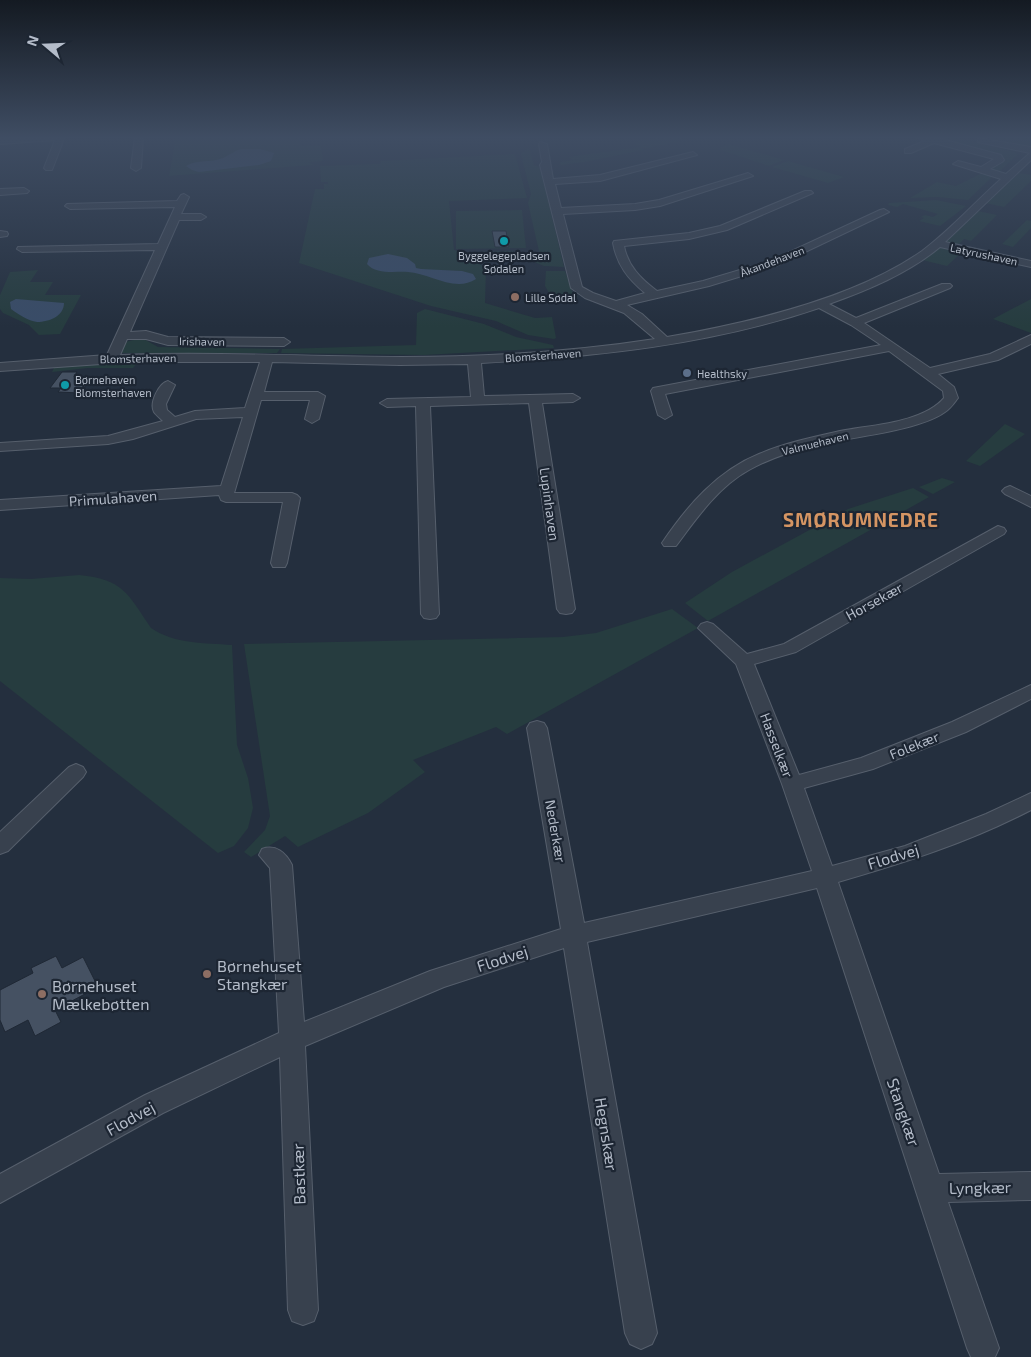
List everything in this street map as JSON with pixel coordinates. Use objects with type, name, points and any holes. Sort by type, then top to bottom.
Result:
[{"type":"street","points":[[74,200],[70,206],[183,201],[112,358]]},
{"type":"street","points":[[554,200],[577,288],[586,296],[617,306],[638,317],[664,341]]},
{"type":"street","points":[[557,211],[608,210],[643,206],[663,200]]},
{"type":"street","points":[[655,295],[633,279],[620,257],[618,243],[689,236],[723,228],[790,200]]},
{"type":"street","name":"Blomsterhaven","points":[[0,366],[112,358],[474,360],[585,352],[664,341],[734,328],[819,303],[880,279],[916,259],[937,244],[984,200]]},
{"type":"street","name":"Åkandehaven","points":[[617,306],[630,300],[706,284],[779,260],[884,212]]},
{"type":"street","points":[[175,217],[200,217]]},
{"type":"street","name":"Latyrushaven","points":[[937,244],[1031,264]]},
{"type":"street","points":[[22,250],[162,247]]},
{"type":"street","points":[[855,322],[946,286]]},
{"type":"street","name":"Valmuehaven","points":[[670,543],[703,501],[723,481],[744,467],[770,454],[792,448],[914,421],[936,413],[951,398],[949,390],[943,383],[928,372],[855,322],[819,303]]},
{"type":"street","name":"Irishaven","points":[[122,336],[146,335],[168,340],[284,342]]},
{"type":"street","points":[[928,372],[994,357],[1031,339]]},
{"type":"street","points":[[666,416],[658,392],[892,347]]},
{"type":"street","points":[[226,490],[267,359]]},
{"type":"street","points":[[474,360],[478,400]]},
{"type":"street","points":[[168,385],[159,404],[160,411],[173,422]]},
{"type":"street","points":[[255,396],[318,396],[312,419]]},
{"type":"street","points":[[386,403],[573,398]]},
{"type":"street","name":"Lupinhaven","points":[[535,399],[566,609]]},
{"type":"street","points":[[423,402],[430,614]]},
{"type":"street","points":[[0,447],[108,440],[213,413],[250,412]]},
{"type":"street","name":"Primulahaven","points":[[0,505],[226,490],[226,497],[234,498],[292,498],[279,563]]},
{"type":"street","points":[[1010,491],[1031,502]]},
{"type":"street","name":"Horsekær","points":[[744,661],[790,648],[998,531]]},
{"type":"street","name":"Hasselkær","points":[[707,628],[744,661],[792,784],[825,877]]},
{"type":"street","name":"Folekær","points":[[792,784],[866,764],[959,727],[1031,691]]},
{"type":"street","name":"Nederkær","points":[[537,728],[574,935]]},
{"type":"street","points":[[0,845],[76,772]]},
{"type":"street","name":"Flodvej","points":[[0,1190],[154,1104],[292,1039],[439,978],[574,935],[825,877],[910,853],[994,820],[1031,801]]},
{"type":"street","name":"Bastkær","points":[[270,854],[281,865],[292,1039],[303,1310]]},
{"type":"street","name":"Stangkær","points":[[825,877],[983,1348]]},
{"type":"street","name":"Hegnskær","points":[[574,935],[640,1333]]},
{"type":"street","name":"Lyngkær","points":[[930,1188],[1031,1186]]},
{"type":"green space","points":[[313,200],[467,200],[449,201],[454,250],[471,258],[486,269],[485,303],[535,318],[552,317],[556,338],[528,335],[496,321],[431,306],[299,263]]},
{"type":"green space","points":[[529,200],[548,200],[564,267],[544,266],[532,261],[541,260]]},
{"type":"green space","points":[[938,200],[966,206],[940,226],[919,221],[925,215],[933,217],[938,214],[903,204],[897,207],[888,205],[889,203]]},
{"type":"green space","points":[[988,200],[1011,200],[1004,207],[985,203]]},
{"type":"green space","points":[[522,210],[526,248],[456,249],[456,211]]},
{"type":"green space","points":[[978,211],[997,215],[971,241],[964,239],[958,245],[945,243]]},
{"type":"green space","points":[[1027,220],[1031,221],[1031,228],[1013,247],[1002,244]]},
{"type":"green space","points":[[940,247],[963,251],[947,266],[922,260]]},
{"type":"green space","points":[[513,251],[514,258],[476,259],[475,252]]},
{"type":"green space","points":[[38,270],[30,282],[53,282],[45,295],[81,295],[60,334],[39,335],[29,325],[3,313],[0,309],[0,295],[10,272]]},
{"type":"green space","points":[[546,271],[565,271],[572,291],[578,296],[577,298],[569,301],[553,300],[545,286]]},
{"type":"green space","points":[[1031,299],[1031,333],[993,319]]},
{"type":"green space","points":[[425,309],[484,324],[516,337],[553,345],[554,348],[424,355],[281,353],[282,349],[416,345],[417,313]]},
{"type":"green space","points":[[142,338],[158,347],[280,349],[277,353],[120,353],[125,342]]},
{"type":"green space","points":[[138,362],[133,368],[88,368],[52,372],[55,366]]},
{"type":"green space","points":[[1005,424],[1025,434],[980,466],[966,461]]},
{"type":"green space","points":[[942,478],[955,482],[933,494],[919,487]]},
{"type":"green space","points":[[913,488],[929,497],[708,621],[685,603],[732,572],[848,509]]},
{"type":"green space","points":[[79,575],[106,580],[123,590],[151,628],[160,633],[190,642],[232,645],[237,745],[248,778],[253,808],[248,828],[234,846],[218,853],[0,681],[0,578],[31,579]]},
{"type":"green space","points":[[672,609],[698,628],[507,734],[496,727],[413,760],[425,772],[368,813],[298,847],[285,836],[251,857],[244,852],[265,830],[270,816],[244,644],[563,637],[596,633]]},
{"type":"water","points":[[388,254],[407,258],[415,264],[416,268],[462,271],[473,274],[476,279],[468,283],[451,283],[416,273],[375,270],[367,264],[369,258]]},
{"type":"water","points":[[16,299],[64,303],[59,315],[46,321],[37,322],[27,319],[11,309],[10,302]]},
{"type":"building","points":[[492,231],[506,231],[509,247],[495,247]]},
{"type":"building","name":"Børnehaven Blomsterhaven","points":[[62,372],[77,372],[74,377],[91,378],[81,393],[58,392],[61,388],[50,388]]},
{"type":"building","name":"Børnehuset Mælkebøtten","points":[[56,956],[62,968],[83,957],[98,987],[55,1010],[61,1022],[35,1036],[28,1020],[5,1032],[0,1020],[0,990],[33,973],[31,968]]},
{"type":"place","name":"Byggelegepladsen Sødalen","points":[[504,241]]},
{"type":"place","name":"Lille Sødal","points":[[515,297]]},
{"type":"place","name":"Healthsky","points":[[687,373]]},
{"type":"place","name":"Børnehaven Blomsterhaven","points":[[65,385]]},
{"type":"place","name":"Børnehuset Stangkær","points":[[207,974]]},
{"type":"place","name":"Børnehuset Mælkebøtten","points":[[42,994]]},
{"type":"district","name":"SMØRUMNEDRE","points":[[861,519]]}]
